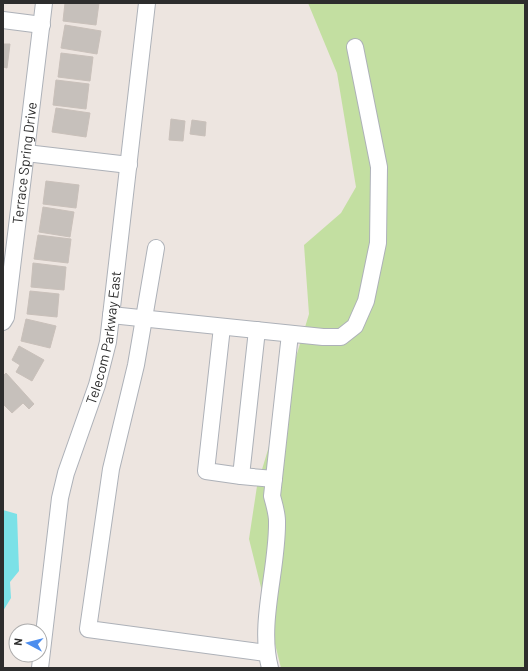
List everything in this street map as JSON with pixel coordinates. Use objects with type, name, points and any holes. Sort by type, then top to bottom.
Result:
[{"type":"street","name":"Terrace Spring Drive","points":[[3,322],[6,317],[44,3]]},
{"type":"street","name":"Telecom Parkway East","points":[[40,668],[60,498],[66,473],[97,385],[108,342],[147,3]]},
{"type":"street","points":[[3,20],[42,24]]},
{"type":"street","points":[[111,315],[341,338],[356,326],[366,301],[378,243],[379,166],[356,47]]},
{"type":"street","points":[[26,153],[129,165]]},
{"type":"street","points":[[156,248],[136,366],[111,469],[88,629],[268,660],[266,637],[277,526],[272,496],[290,334]]},
{"type":"street","points":[[222,327],[206,471],[274,479]]},
{"type":"street","points":[[241,476],[257,330]]},
{"type":"green space","points":[[308,3],[525,3],[525,668],[281,668],[249,539],[257,486],[309,314],[304,245],[341,213],[356,187],[337,73]]},
{"type":"water","points":[[3,510],[17,514],[19,571],[10,582],[11,598],[3,611]]},
{"type":"building","points":[[65,3],[99,3],[96,25],[63,21]]},
{"type":"building","points":[[65,25],[101,31],[97,54],[61,48]]},
{"type":"building","points":[[3,44],[10,44],[7,68],[3,67]]},
{"type":"building","points":[[61,53],[93,57],[90,81],[58,77]]},
{"type":"building","points":[[56,80],[89,84],[86,109],[53,105]]},
{"type":"building","points":[[56,108],[90,113],[86,137],[52,132]]},
{"type":"building","points":[[171,119],[185,121],[183,141],[169,140]]},
{"type":"building","points":[[192,120],[206,122],[205,136],[190,134]]},
{"type":"building","points":[[46,181],[79,185],[76,208],[43,204]]},
{"type":"building","points":[[43,207],[74,212],[70,237],[39,232]]},
{"type":"building","points":[[38,235],[71,239],[68,263],[34,259]]},
{"type":"building","points":[[33,263],[66,267],[64,290],[31,287]]},
{"type":"building","points":[[30,291],[59,294],[57,317],[27,314]]},
{"type":"building","points":[[26,319],[56,326],[50,348],[21,341]]},
{"type":"building","points":[[19,346],[44,360],[32,381],[16,372],[20,365],[12,360]]},
{"type":"building","points":[[6,373],[34,404],[29,409],[23,403],[12,413],[3,404],[3,376]]}]
